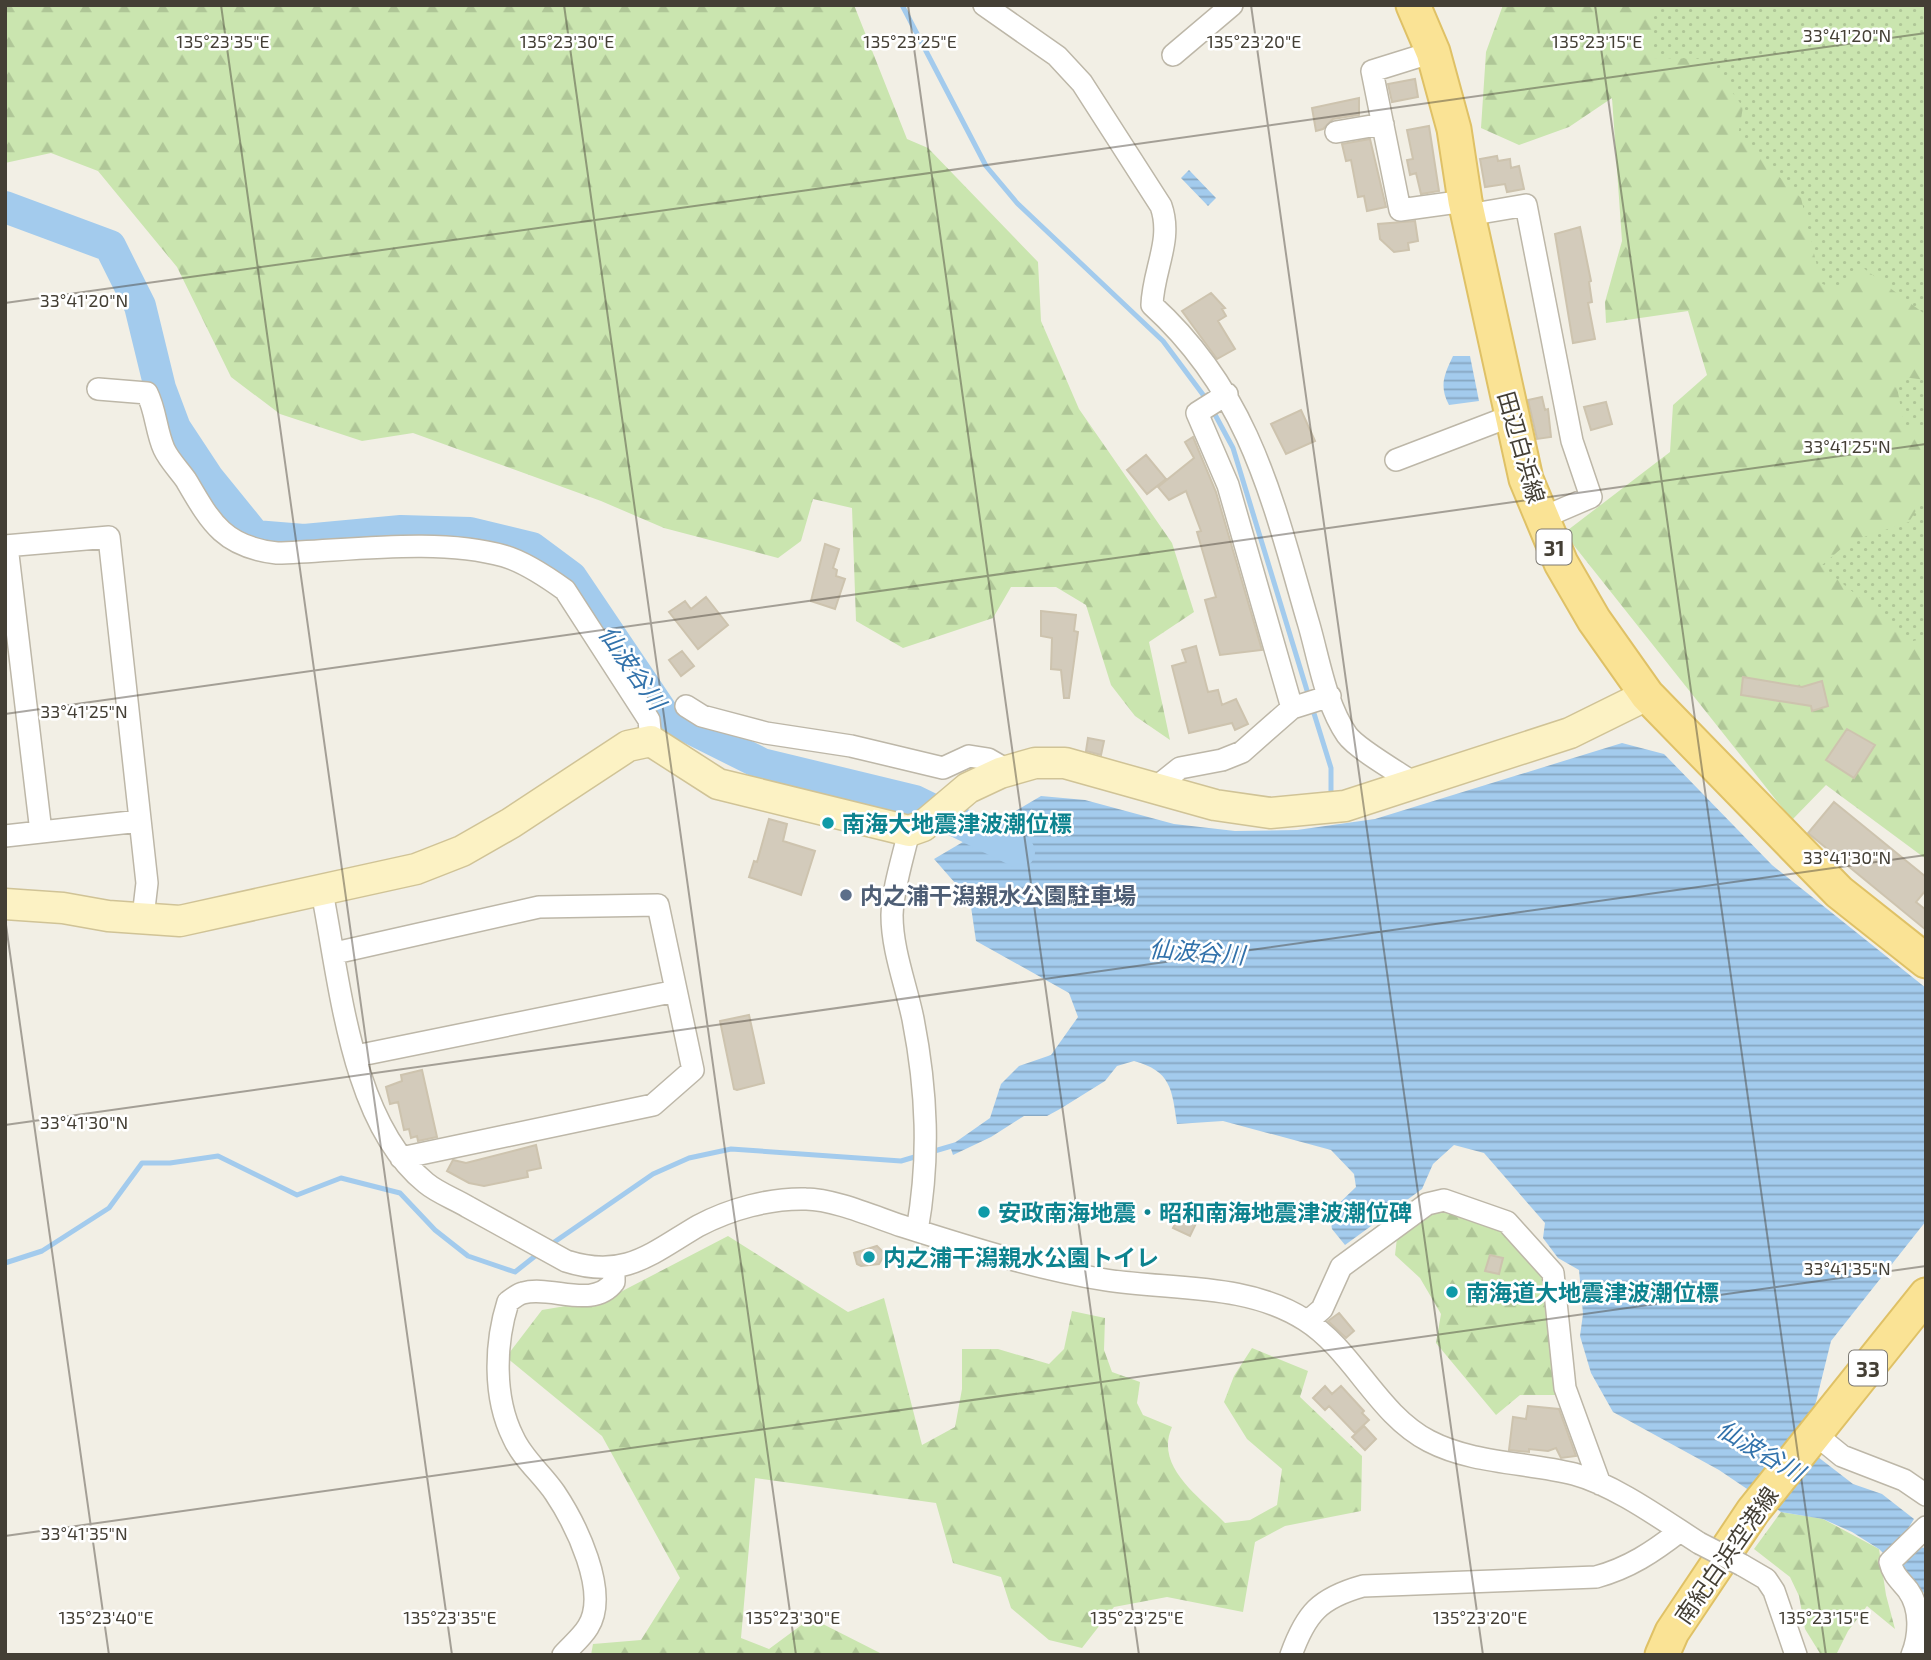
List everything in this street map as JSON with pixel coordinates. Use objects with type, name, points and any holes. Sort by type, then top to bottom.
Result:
[{"type":"main road","name":"田辺白浜線","points":[[1413,5],[1433,52],[1454,129],[1467,208],[1526,479],[1560,563],[1587,609],[1647,695],[1839,892],[1926,961]]},
{"type":"main road","name":"南紀白浜空港線","points":[[1662,1655],[1677,1624],[1753,1511],[1926,1295]]},
{"type":"street","points":[[985,5],[1057,56],[1082,83],[1136,163],[1167,222],[1166,239],[1153,283],[1152,305],[1175,326],[1216,400],[1262,466],[1326,697],[1348,737],[1417,785]]},
{"type":"street","points":[[1174,55],[1204,14],[1232,5]]},
{"type":"street","points":[[1433,52],[1372,71],[1400,210],[1526,205],[1572,441],[1591,497],[1542,518]]},
{"type":"street","points":[[1336,132],[1383,124]]},
{"type":"street","points":[[98,389],[147,393],[154,408],[164,450],[202,511],[233,542],[252,551],[277,553],[457,546],[506,556],[565,590],[649,720],[651,741],[692,771],[718,784],[916,829]]},
{"type":"street","points":[[1216,400],[1197,413],[1227,485],[1296,706]]},
{"type":"street","points":[[1396,460],[1511,416]]},
{"type":"street","points":[[41,832],[6,546],[109,537],[147,883],[142,917]]},
{"type":"street","points":[[917,1231],[927,1163],[928,1126],[923,1072],[897,957],[892,915],[916,829],[968,788],[1003,771],[1035,763],[1065,764],[1215,805],[1270,813],[1310,811],[1366,800],[1417,785],[1570,733],[1647,695]]},
{"type":"street","points":[[1155,788],[1180,768],[1222,760],[1242,751],[1296,706],[1326,697]]},
{"type":"street","points":[[686,706],[702,716],[766,733],[850,746],[943,768],[968,756],[988,759],[1003,771]]},
{"type":"street","points":[[5,904],[180,921],[322,892],[416,869],[462,850],[510,823],[628,746],[651,741]]},
{"type":"street","points":[[5,836],[141,821]]},
{"type":"street","points":[[322,892],[356,1056],[369,1101],[385,1136],[401,1158],[427,1184],[566,1261],[582,1266],[614,1266],[638,1261],[664,1250],[698,1227],[732,1211],[766,1203],[808,1199],[917,1231],[1105,1280],[1277,1304],[1308,1321],[1403,1423],[1429,1441],[1461,1453],[1576,1475],[1600,1484],[1766,1579],[1774,1591],[1796,1655]]},
{"type":"street","points":[[335,953],[539,907],[658,905],[693,1070],[653,1105],[401,1158]]},
{"type":"street","points":[[356,1056],[676,991]]},
{"type":"street","points":[[1308,1321],[1322,1309],[1341,1267],[1427,1204],[1444,1200],[1507,1222],[1553,1273],[1565,1388],[1600,1484]]},
{"type":"street","points":[[563,1655],[589,1626],[594,1608],[595,1586],[591,1566],[556,1494],[513,1439],[501,1406],[500,1325],[508,1301],[522,1293],[576,1296],[597,1293],[614,1282],[614,1266]]},
{"type":"street","points":[[1813,1437],[1842,1455],[1904,1480],[1926,1495]]},
{"type":"street","points":[[1291,1655],[1306,1620],[1332,1595],[1363,1586],[1597,1577],[1623,1569],[1653,1553],[1680,1531]]},
{"type":"street","points":[[1912,1655],[1917,1636],[1916,1605],[1892,1572],[1890,1562],[1921,1532]]},
{"type":"green space","points":[[5,5],[854,5],[907,139],[928,148],[1038,262],[1041,321],[1079,409],[1172,543],[1194,612],[1149,642],[1170,740],[1135,716],[1111,685],[1086,605],[1056,587],[1011,587],[993,618],[903,648],[856,621],[852,508],[813,499],[801,541],[778,558],[664,528],[601,501],[413,433],[362,441],[280,414],[231,377],[177,267],[98,171],[51,153],[5,163]]},
{"type":"green space","points":[[1503,5],[1648,5],[1652,13],[1652,58],[1708,59],[1743,107],[1738,136],[1801,198],[1821,283],[1838,292],[1858,264],[1926,315],[1926,380],[1895,376],[1904,425],[1926,425],[1926,494],[1909,522],[1849,542],[1821,566],[1913,641],[1926,638],[1926,859],[1826,785],[1792,820],[1564,533],[1670,452],[1673,405],[1707,375],[1688,311],[1606,323],[1605,302],[1622,241],[1612,98],[1569,127],[1519,145],[1481,128],[1486,52]]},
{"type":"green space","points":[[1585,5],[1926,5],[1926,646],[1804,629]]},
{"type":"green space","points":[[1450,1209],[1500,1227],[1545,1272],[1558,1395],[1520,1395],[1496,1415],[1436,1343],[1441,1314],[1420,1278],[1395,1255],[1398,1229],[1431,1211]]},
{"type":"green space","points":[[728,1236],[848,1312],[884,1298],[922,1445],[955,1427],[962,1389],[962,1349],[998,1349],[1049,1364],[1064,1349],[1072,1311],[1105,1318],[1104,1350],[1112,1372],[1140,1382],[1137,1403],[1143,1415],[1172,1427],[1168,1442],[1174,1468],[1192,1492],[1225,1523],[1250,1520],[1277,1505],[1282,1469],[1247,1439],[1224,1402],[1234,1376],[1252,1348],[1308,1371],[1300,1397],[1362,1456],[1361,1511],[1285,1526],[1255,1542],[1243,1612],[1167,1597],[1114,1607],[1082,1648],[1049,1640],[1011,1608],[1001,1577],[953,1563],[936,1503],[755,1478],[741,1638],[769,1649],[811,1618],[884,1655],[591,1655],[593,1644],[641,1640],[680,1578],[602,1436],[506,1357],[542,1310],[607,1299]]},
{"type":"green space","points":[[1781,1512],[1823,1519],[1879,1549],[1886,1595],[1895,1629],[1867,1606],[1848,1631],[1836,1655],[1821,1655],[1805,1629],[1799,1596],[1790,1577],[1754,1549]]},
{"type":"water","points":[[1189,170],[1216,198],[1208,206],[1181,178]]},
{"type":"water","points":[[1453,356],[1470,356],[1479,401],[1449,405],[1444,392],[1444,380]]},
{"type":"water","points":[[1622,743],[1664,754],[1772,865],[1926,988],[1926,1221],[1831,1341],[1814,1410],[1796,1432],[1818,1457],[1853,1484],[1882,1494],[1914,1519],[1906,1532],[1923,1548],[1926,1546],[1926,1595],[1879,1549],[1852,1532],[1823,1519],[1781,1512],[1719,1470],[1613,1412],[1591,1373],[1580,1336],[1583,1314],[1579,1270],[1558,1258],[1543,1238],[1545,1223],[1484,1153],[1454,1145],[1433,1164],[1422,1189],[1345,1245],[1332,1229],[1329,1213],[1356,1187],[1354,1174],[1331,1150],[1223,1121],[1177,1124],[1168,1083],[1156,1070],[1134,1061],[1117,1066],[1105,1081],[1047,1116],[1024,1116],[991,1137],[953,1155],[950,1146],[990,1118],[1001,1084],[1019,1066],[1051,1055],[1078,1017],[1069,993],[976,941],[970,900],[934,859],[1041,796],[1085,800],[1174,824],[1235,831],[1297,830],[1375,819]]},
{"type":"building","points":[[1415,79],[1418,97],[1392,102],[1388,84]]},
{"type":"building","points":[[1359,98],[1359,115],[1333,119],[1323,129],[1316,131],[1312,108]]},
{"type":"building","points":[[1429,126],[1439,191],[1421,194],[1416,173],[1410,175],[1407,160],[1413,159],[1407,130]]},
{"type":"building","points":[[1370,139],[1386,207],[1367,211],[1364,196],[1358,197],[1351,160],[1346,161],[1342,144]]},
{"type":"building","points":[[1497,156],[1498,161],[1510,159],[1511,168],[1519,166],[1524,189],[1507,192],[1505,184],[1485,187],[1480,159]]},
{"type":"building","points":[[1415,221],[1418,241],[1408,243],[1409,250],[1394,252],[1380,239],[1378,224]]},
{"type":"building","points":[[1580,227],[1591,281],[1592,302],[1588,303],[1595,339],[1573,343],[1555,234]]},
{"type":"building","points":[[1211,293],[1225,308],[1222,309],[1226,316],[1218,321],[1235,349],[1217,359],[1182,311]]},
{"type":"building","points":[[1542,397],[1545,410],[1548,409],[1551,437],[1537,439],[1528,400]]},
{"type":"building","points":[[1606,402],[1612,424],[1591,430],[1584,407]]},
{"type":"building","points":[[1301,410],[1315,441],[1286,454],[1271,424]]},
{"type":"building","points":[[1193,437],[1216,492],[1262,650],[1220,655],[1205,600],[1216,597],[1197,532],[1201,531],[1186,491],[1169,500],[1158,487],[1194,458],[1185,442]]},
{"type":"building","points":[[1146,455],[1166,479],[1147,494],[1127,470]]},
{"type":"building","points":[[825,544],[839,549],[833,568],[837,570],[836,576],[845,579],[835,609],[811,601]]},
{"type":"building","points":[[706,597],[728,625],[698,649],[669,612],[685,601],[691,609]]},
{"type":"building","points":[[1041,611],[1076,615],[1074,631],[1078,632],[1069,698],[1064,698],[1061,670],[1051,669],[1052,638],[1041,636]]},
{"type":"building","points":[[1196,646],[1208,692],[1218,690],[1222,705],[1236,699],[1248,724],[1235,730],[1232,723],[1189,733],[1172,666],[1186,662],[1182,650]]},
{"type":"building","points":[[682,651],[694,666],[681,676],[669,660]]},
{"type":"building","points":[[1743,677],[1802,687],[1822,681],[1828,706],[1812,711],[1811,706],[1741,695]]},
{"type":"building","points":[[1847,729],[1875,745],[1854,778],[1826,760]]},
{"type":"building","points":[[1088,738],[1104,741],[1101,755],[1086,751]]},
{"type":"building","points":[[1834,802],[1926,877],[1926,890],[1916,902],[1926,910],[1926,930],[1808,833]]},
{"type":"building","points":[[769,819],[787,824],[783,841],[815,851],[801,895],[749,877],[754,861],[757,862]]},
{"type":"building","points":[[749,1015],[764,1083],[737,1090],[734,1089],[720,1021]]},
{"type":"building","points":[[422,1070],[437,1137],[418,1141],[417,1136],[411,1138],[409,1129],[404,1130],[398,1102],[390,1104],[386,1087],[402,1081],[401,1075]]},
{"type":"building","points":[[536,1145],[541,1168],[527,1171],[528,1177],[484,1186],[469,1183],[447,1171],[453,1160],[466,1163]]},
{"type":"building","points":[[1185,1203],[1202,1211],[1190,1236],[1173,1228]]},
{"type":"building","name":"内之浦干潟親水公園トイレ","points":[[877,1246],[885,1254],[879,1264],[857,1264],[854,1253]]},
{"type":"building","points":[[1490,1255],[1503,1258],[1499,1274],[1485,1271]]},
{"type":"building","points":[[1339,1313],[1354,1331],[1346,1338],[1328,1321]]},
{"type":"building","points":[[1325,1386],[1332,1394],[1341,1386],[1364,1411],[1362,1413],[1369,1420],[1355,1433],[1329,1406],[1325,1410],[1313,1398]]},
{"type":"building","points":[[1528,1406],[1559,1409],[1576,1456],[1561,1458],[1556,1448],[1548,1451],[1529,1449],[1529,1452],[1509,1450],[1513,1417],[1526,1419]]},
{"type":"building","points":[[1364,1426],[1376,1439],[1365,1450],[1352,1437]]},
{"type":"waterway","points":[[902,5],[986,166],[1017,203],[1163,341],[1207,400]]},
{"type":"waterway","name":"仙波谷川","points":[[5,207],[110,246],[140,306],[160,388],[175,428],[208,478],[255,536],[304,540],[401,531],[470,533],[532,548],[571,577],[664,715],[762,764],[915,801],[1019,852]]},
{"type":"waterway","points":[[1212,409],[1233,448],[1309,697]]},
{"type":"waterway","points":[[1312,707],[1331,768],[1331,799]]},
{"type":"waterway","points":[[931,1152],[955,1145]]},
{"type":"waterway","points":[[550,1245],[653,1174],[689,1158],[731,1149],[901,1161],[918,1156]]},
{"type":"waterway","points":[[5,1263],[42,1251],[109,1208],[142,1163],[170,1163],[218,1156],[297,1195],[341,1178],[400,1193],[435,1230],[468,1256],[515,1272],[539,1253]]},
{"type":"place","name":"南海大地震津波潮位標","points":[[828,823]]},
{"type":"place","name":"内之浦干潟親水公園駐車場","points":[[846,895]]},
{"type":"place","name":"安政南海地震・昭和南海地震津波潮位碑","points":[[984,1212]]},
{"type":"place","name":"内之浦干潟親水公園トイレ","points":[[869,1257]]},
{"type":"place","name":"南海道大地震津波潮位標","points":[[1452,1292]]}]
